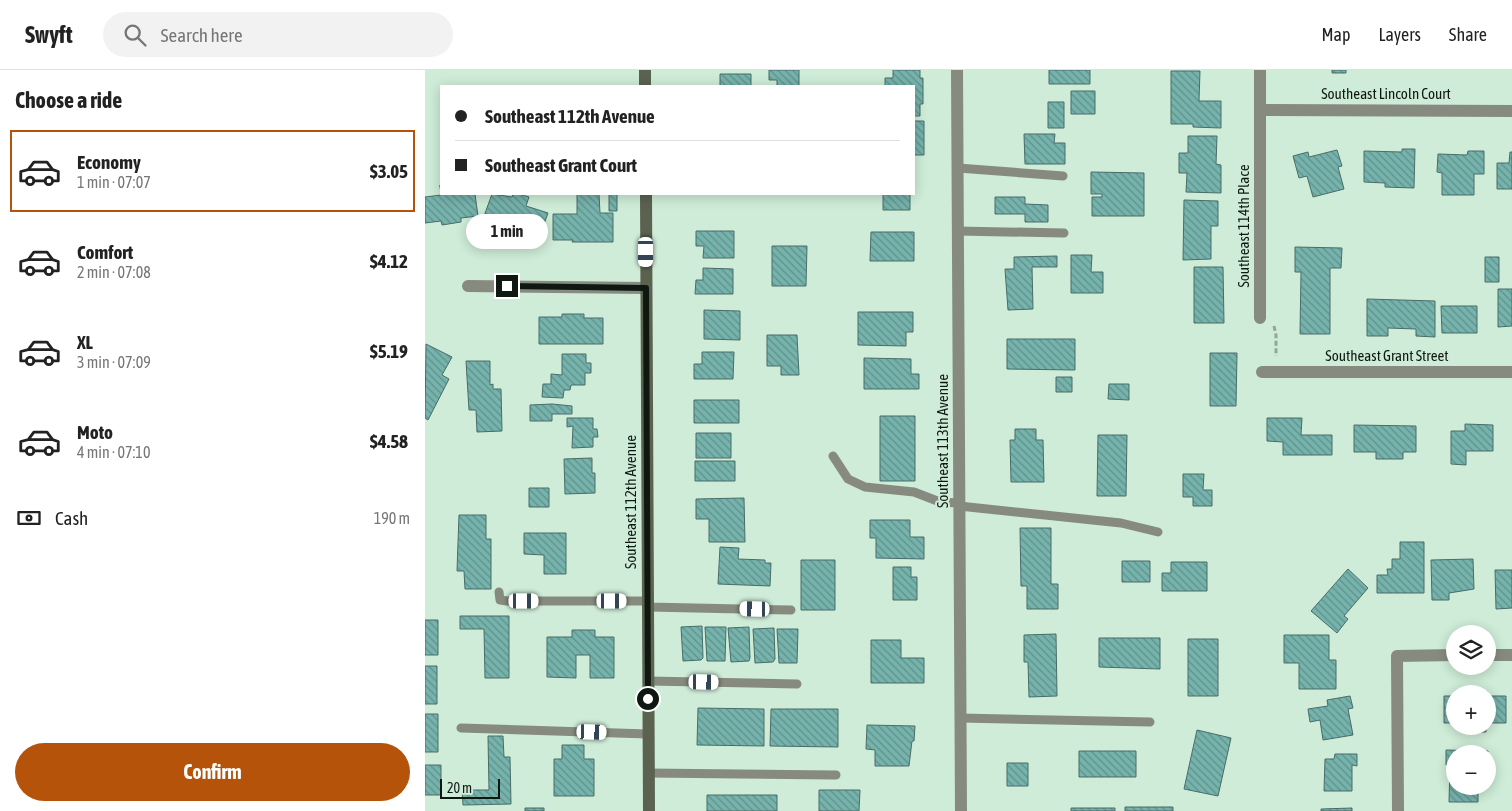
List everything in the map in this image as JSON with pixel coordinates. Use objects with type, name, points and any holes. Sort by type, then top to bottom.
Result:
[{"type":"main road","points":[[645,70],[645,85]]},
{"type":"main road","name":"Southeast 112th Avenue","points":[[646,195],[649,811]]},
{"type":"street","name":"Southeast 113th Avenue","points":[[957,70],[961,811]]},
{"type":"street","name":"Southeast 114th Place","points":[[1260,70],[1260,318]]},
{"type":"street","name":"Southeast Lincoln Court","points":[[1260,110],[1512,111]]},
{"type":"street","points":[[468,286],[646,288]]},
{"type":"street","name":"Southeast Grant Street","points":[[1263,372],[1512,372]]},
{"type":"street","points":[[1398,811],[1397,656],[1446,655]]},
{"type":"street","points":[[1496,655],[1512,655]]},
{"type":"lane","points":[[958,168],[1063,176]]},
{"type":"lane","points":[[958,231],[1064,233]]},
{"type":"lane","points":[[833,456],[848,479],[865,487],[914,492],[940,502],[1121,523],[1158,532]]},
{"type":"lane","points":[[499,592],[501,600],[507,601],[791,610]]},
{"type":"lane","points":[[648,681],[797,684]]},
{"type":"lane","points":[[960,718],[1150,722]]},
{"type":"lane","points":[[461,728],[648,734]]},
{"type":"lane","points":[[649,773],[836,775]]},
{"type":"path","points":[[1260,318],[1272,323],[1275,330],[1276,372]]},
{"type":"building","points":[[769,70],[799,70],[799,85],[777,85],[777,80],[769,80]]},
{"type":"building","points":[[893,70],[920,70],[920,78],[923,78],[923,104],[920,104],[920,116],[915,116],[915,85],[885,85],[885,78],[893,78]]},
{"type":"building","points":[[1049,70],[1090,70],[1090,84],[1049,84]]},
{"type":"building","points":[[1332,70],[1346,70],[1346,73],[1332,73]]},
{"type":"building","points":[[1171,71],[1200,71],[1199,101],[1221,101],[1221,128],[1193,127],[1193,124],[1171,124]]},
{"type":"building","points":[[720,74],[751,74],[751,85],[720,85]]},
{"type":"building","points":[[1071,91],[1095,91],[1095,114],[1071,114]]},
{"type":"building","points":[[1048,102],[1064,102],[1064,128],[1048,128]]},
{"type":"building","points":[[915,121],[924,121],[924,155],[915,155]]},
{"type":"building","points":[[1024,134],[1055,134],[1054,143],[1065,143],[1065,164],[1025,164]]},
{"type":"building","points":[[1188,136],[1217,136],[1216,164],[1221,165],[1221,193],[1186,192],[1187,173],[1179,173],[1179,153],[1188,153]]},
{"type":"building","points":[[1402,149],[1415,149],[1414,188],[1385,187],[1385,183],[1364,182],[1364,151],[1402,152]]},
{"type":"building","points":[[1337,150],[1342,166],[1338,167],[1344,189],[1313,197],[1307,176],[1299,178],[1293,156],[1308,152],[1309,157]]},
{"type":"building","points":[[1468,151],[1484,151],[1484,174],[1474,174],[1474,195],[1442,195],[1442,173],[1437,172],[1438,154],[1467,155]]},
{"type":"building","points":[[1510,152],[1512,152],[1512,189],[1497,189],[1497,163],[1509,163]]},
{"type":"building","points":[[1091,172],[1144,173],[1144,216],[1092,216],[1092,197],[1102,197],[1102,194],[1091,194]]},
{"type":"building","points":[[475,195],[478,216],[461,218],[461,222],[442,225],[441,221],[425,223],[425,197]]},
{"type":"building","points":[[492,195],[512,197],[513,195],[522,195],[529,197],[526,206],[548,213],[539,238],[521,232],[520,236],[498,229],[500,225],[483,219]]},
{"type":"building","points":[[577,195],[599,195],[600,213],[613,213],[613,242],[553,240],[553,214],[577,214]]},
{"type":"building","points":[[609,195],[617,195],[617,211],[609,211]]},
{"type":"building","points":[[883,195],[910,195],[910,210],[883,210]]},
{"type":"building","points":[[995,197],[1025,197],[1025,204],[1048,205],[1048,222],[1025,222],[1025,214],[995,214]]},
{"type":"building","points":[[1184,200],[1218,201],[1218,226],[1211,226],[1211,259],[1183,260]]},
{"type":"building","points":[[696,231],[734,231],[734,258],[703,258],[704,246],[696,246]]},
{"type":"building","points":[[871,232],[914,232],[914,261],[870,261]]},
{"type":"building","points":[[772,246],[807,246],[806,286],[772,286]]},
{"type":"building","points":[[1295,247],[1342,248],[1341,268],[1330,268],[1330,334],[1300,334],[1301,272],[1295,272]]},
{"type":"building","points":[[1071,255],[1092,255],[1091,272],[1103,272],[1103,293],[1071,293]]},
{"type":"building","points":[[1057,256],[1057,267],[1032,267],[1033,309],[1008,310],[1005,269],[1014,269],[1014,257]]},
{"type":"building","points":[[1485,257],[1499,257],[1499,282],[1485,282]]},
{"type":"building","points":[[1194,267],[1223,267],[1224,323],[1194,323]]},
{"type":"building","points":[[703,268],[733,269],[733,294],[695,294],[696,280],[703,280]]},
{"type":"building","points":[[1498,289],[1512,289],[1512,326],[1498,327]]},
{"type":"building","points":[[1367,299],[1435,301],[1435,337],[1416,336],[1416,329],[1388,328],[1388,336],[1367,336]]},
{"type":"building","points":[[1441,306],[1477,306],[1477,333],[1442,333]]},
{"type":"building","points":[[704,310],[740,311],[740,340],[704,339]]},
{"type":"building","points":[[858,312],[913,312],[913,332],[906,332],[906,346],[858,345]]},
{"type":"building","points":[[562,314],[584,314],[584,318],[603,318],[603,344],[539,344],[539,317],[562,317]]},
{"type":"building","points":[[767,335],[797,335],[799,375],[781,375],[781,366],[767,366]]},
{"type":"building","points":[[1007,339],[1075,339],[1075,370],[1007,369]]},
{"type":"building","points":[[426,344],[452,357],[442,375],[449,379],[428,420],[425,418]]},
{"type":"building","points":[[702,352],[734,352],[733,379],[694,379],[694,364],[702,364]]},
{"type":"building","points":[[1210,353],[1237,353],[1236,406],[1210,406]]},
{"type":"building","points":[[562,354],[586,354],[586,363],[591,363],[591,373],[585,373],[585,385],[571,385],[570,390],[564,390],[563,398],[542,397],[543,384],[551,384],[551,374],[562,375]]},
{"type":"building","points":[[864,358],[911,359],[911,374],[919,374],[919,389],[864,389]]},
{"type":"building","points":[[466,361],[490,361],[490,385],[493,384],[493,389],[501,389],[502,431],[477,432],[476,410],[469,410]]},
{"type":"building","points":[[1056,377],[1072,377],[1072,392],[1056,392]]},
{"type":"building","points":[[1109,384],[1129,384],[1129,400],[1108,399]]},
{"type":"building","points":[[694,400],[739,400],[739,423],[694,423]]},
{"type":"building","points":[[552,404],[572,406],[572,414],[552,414],[552,421],[530,421],[530,405]]},
{"type":"building","points":[[880,416],[915,416],[915,481],[880,481]]},
{"type":"building","points":[[567,418],[593,418],[593,429],[597,429],[598,437],[593,437],[593,447],[572,448],[573,426],[567,427]]},
{"type":"building","points":[[1267,418],[1302,418],[1301,435],[1332,435],[1332,455],[1283,455],[1283,442],[1267,441]]},
{"type":"building","points":[[1465,424],[1493,425],[1493,451],[1466,451],[1466,465],[1451,464],[1451,431],[1465,431]]},
{"type":"building","points":[[1354,425],[1416,426],[1416,452],[1403,452],[1403,459],[1376,459],[1376,452],[1354,452]]},
{"type":"building","points":[[1015,429],[1036,429],[1036,440],[1043,440],[1044,482],[1011,482],[1010,440],[1015,440]]},
{"type":"building","points":[[696,433],[731,433],[731,458],[696,458]]},
{"type":"building","points":[[1098,435],[1127,435],[1126,496],[1097,496]]},
{"type":"building","points":[[592,458],[592,473],[595,473],[595,493],[565,494],[564,459]]},
{"type":"building","points":[[695,461],[735,461],[735,481],[695,481]]},
{"type":"building","points":[[1183,474],[1204,474],[1203,490],[1212,490],[1212,506],[1193,506],[1193,497],[1183,497]]},
{"type":"building","points":[[529,488],[549,488],[549,507],[529,507]]},
{"type":"building","points":[[744,498],[745,542],[709,542],[709,519],[696,519],[696,499]]},
{"type":"building","points":[[459,515],[486,515],[486,539],[491,539],[491,589],[465,589],[464,571],[457,571]]},
{"type":"building","points":[[870,520],[910,520],[910,537],[924,537],[924,559],[876,558],[876,538],[870,538]]},
{"type":"building","points":[[1020,528],[1051,528],[1051,584],[1058,584],[1058,609],[1027,609],[1027,586],[1021,586]]},
{"type":"building","points":[[524,533],[566,533],[566,574],[544,574],[544,555],[524,554]]},
{"type":"building","points":[[1400,542],[1424,542],[1424,593],[1377,593],[1377,575],[1388,575],[1387,569],[1392,569],[1392,559],[1400,559]]},
{"type":"building","points":[[720,547],[739,548],[738,559],[765,560],[765,563],[771,563],[770,586],[718,584]]},
{"type":"building","points":[[1473,559],[1474,589],[1449,593],[1449,600],[1432,600],[1431,560]]},
{"type":"building","points":[[801,560],[835,560],[835,610],[801,610]]},
{"type":"building","points":[[1122,561],[1150,561],[1150,582],[1122,582]]},
{"type":"building","points":[[1171,562],[1207,562],[1207,591],[1162,591],[1162,573],[1171,573]]},
{"type":"building","points":[[893,567],[911,567],[911,577],[917,577],[917,600],[893,600]]},
{"type":"building","points":[[1348,569],[1368,588],[1344,616],[1348,619],[1337,633],[1311,611]]},
{"type":"building","points":[[1495,570],[1512,570],[1512,608],[1496,609]]},
{"type":"building","points":[[460,616],[509,616],[509,678],[485,678],[484,629],[460,629]]},
{"type":"building","points":[[425,620],[438,620],[438,655],[425,655]]},
{"type":"building","points":[[702,626],[703,658],[701,660],[683,661],[681,627]]},
{"type":"building","points":[[705,627],[726,627],[725,661],[707,661]]},
{"type":"building","points":[[749,627],[749,661],[731,662],[728,628]]},
{"type":"building","points":[[774,628],[775,659],[773,662],[755,663],[753,629]]},
{"type":"building","points":[[777,629],[798,629],[797,663],[779,663]]},
{"type":"building","points":[[572,630],[595,630],[595,637],[614,637],[614,678],[590,678],[590,655],[576,655],[576,678],[547,677],[547,637],[572,637]]},
{"type":"building","points":[[1056,634],[1057,696],[1029,697],[1028,662],[1024,662],[1024,635]]},
{"type":"building","points":[[1284,635],[1329,635],[1329,660],[1336,660],[1336,689],[1299,689],[1299,663],[1284,663]]},
{"type":"building","points":[[1099,638],[1160,638],[1160,669],[1099,667]]},
{"type":"building","points":[[1188,639],[1218,639],[1218,696],[1188,696]]},
{"type":"building","points":[[871,640],[901,640],[901,658],[924,658],[924,683],[871,683]]},
{"type":"building","points":[[425,666],[437,666],[437,704],[425,704]]},
{"type":"building","points":[[1350,696],[1353,708],[1348,709],[1353,735],[1323,740],[1320,720],[1310,722],[1308,709],[1328,706],[1327,700]]},
{"type":"building","points":[[1444,696],[1446,696],[1446,723],[1444,723]]},
{"type":"building","points":[[1496,696],[1506,696],[1506,723],[1496,723]]},
{"type":"building","points":[[698,708],[764,709],[764,746],[697,745]]},
{"type":"building","points":[[771,709],[838,709],[838,747],[770,746]]},
{"type":"building","points":[[425,714],[438,714],[438,752],[425,752]]},
{"type":"building","points":[[867,725],[915,726],[909,766],[875,766],[875,750],[866,749]]},
{"type":"building","points":[[1197,730],[1231,738],[1218,796],[1184,789]]},
{"type":"building","points":[[488,736],[503,736],[504,757],[510,757],[511,804],[463,805],[462,790],[489,790]]},
{"type":"building","points":[[562,745],[584,745],[584,759],[594,759],[594,796],[554,796],[554,759],[562,759]]},
{"type":"building","points":[[1079,751],[1136,751],[1136,777],[1079,777]]},
{"type":"building","points":[[1335,754],[1357,754],[1357,766],[1352,765],[1352,791],[1324,791],[1325,759],[1334,759]]},
{"type":"building","points":[[1007,763],[1028,763],[1028,786],[1007,786]]},
{"type":"building","points":[[425,765],[441,765],[441,795],[425,795]]},
{"type":"building","points":[[819,790],[860,790],[859,811],[819,811]]},
{"type":"building","points":[[707,795],[777,795],[777,811],[707,811]]},
{"type":"building","points":[[1449,795],[1478,795],[1478,802],[1449,802]]},
{"type":"building","points":[[1125,807],[1173,807],[1173,811],[1125,811]]},
{"type":"building","points":[[525,808],[544,808],[544,811],[525,811]]},
{"type":"building","points":[[1071,808],[1115,808],[1115,811],[1071,811]]},
{"type":"building","points":[[1352,808],[1352,811],[1321,811],[1321,809]]},
{"type":"route","points":[[507,286],[646,288],[648,699]]}]
